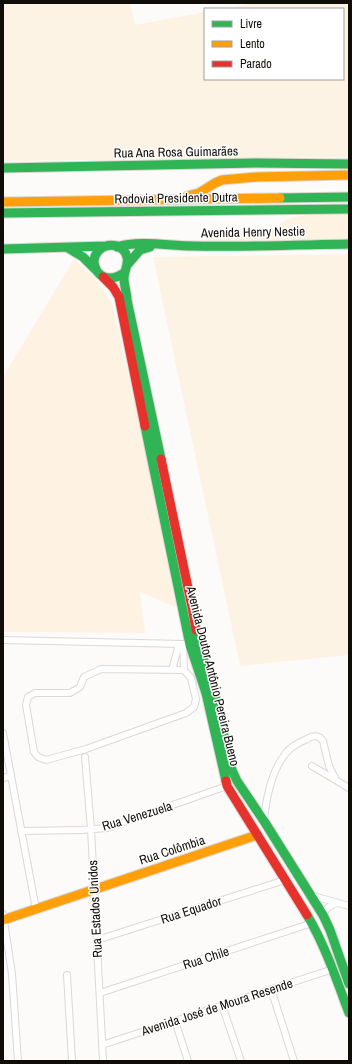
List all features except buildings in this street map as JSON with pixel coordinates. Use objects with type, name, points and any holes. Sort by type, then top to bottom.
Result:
[{"type":"main road","name":"Rua Ana Rosa Guimarães","points":[[3,168],[240,164],[349,164]]},
{"type":"main road","points":[[167,200],[198,193],[222,180],[256,177],[349,176]]},
{"type":"main road","name":"Rodovia Presidente Dutra","points":[[3,202],[349,197]]},
{"type":"main road","name":"Rodovia Presidente Dutra","points":[[3,213],[349,209]]},
{"type":"main road","name":"Avenida Henry Nestie","points":[[117,247],[124,245],[146,244],[193,246],[349,244]]},
{"type":"main road","points":[[3,249],[112,245],[123,251],[127,257],[126,268]]},
{"type":"main road","points":[[66,247],[77,252],[95,269],[98,274],[111,279],[119,277],[140,250],[157,245]]},
{"type":"main road","points":[[95,269],[95,255],[106,246]]},
{"type":"main road","name":"Avenida Doutor Antônio Pereira Bueno","points":[[126,268],[124,279],[128,300],[192,607],[187,644],[214,691],[232,770],[246,795],[323,915],[348,979]]},
{"type":"main road","name":"Avenida Doutor Antônio Pereira Bueno","points":[[103,277],[113,287],[119,297],[187,644],[207,699],[227,786],[312,923],[333,969],[349,1013]]},
{"type":"main road","points":[[227,786],[238,787],[246,795]]},
{"type":"main road","name":"Rua Colômbia","points":[[3,918],[36,909],[257,836],[260,826],[267,826]]},
{"type":"main road","points":[[257,836],[267,838],[267,826]]},
{"type":"street","points":[[3,640],[187,644]]},
{"type":"street","points":[[172,670],[187,644]]},
{"type":"street","points":[[184,670],[101,669],[84,677],[80,686],[70,692],[35,692],[28,697],[26,705],[34,752],[38,757],[46,760],[86,749],[186,713],[194,707],[196,699],[191,678],[184,670],[187,644]]},
{"type":"street","points":[[3,733],[36,909]]},
{"type":"street","points":[[267,826],[266,807],[274,774],[286,752],[298,743],[312,736],[318,736],[323,741],[329,766],[335,778]]},
{"type":"street","name":"Rua Estados Unidos","points":[[85,757],[91,829],[103,1061]]},
{"type":"street","points":[[312,766],[335,778],[349,788]]},
{"type":"street","points":[[3,778],[11,776]]},
{"type":"street","name":"Rua Venezuela","points":[[21,831],[107,828],[227,786]]},
{"type":"street","points":[[246,795],[266,807]]},
{"type":"street","name":"Rua Equador","points":[[97,940],[285,880]]},
{"type":"street","points":[[309,894],[349,906]]},
{"type":"street","points":[[323,915],[330,905],[337,903]]},
{"type":"street","points":[[3,918],[12,974],[18,1061]]},
{"type":"street","name":"Rua Chile","points":[[100,993],[312,923]]},
{"type":"street","name":"Avenida José de Moura Resende","points":[[102,1045],[333,969]]},
{"type":"street","points":[[67,975],[72,1061]]},
{"type":"street","points":[[337,982],[348,979]]},
{"type":"street","points":[[271,989],[294,1061]]},
{"type":"street","points":[[222,1005],[241,1061]]},
{"type":"street","points":[[175,1021],[188,1061]]},
{"type":"shaded area","points":[[3,3],[130,3],[135,25],[204,12],[204,80],[344,80],[344,8],[226,8],[254,3],[349,3],[349,157],[3,161]]},
{"type":"shaded area","points":[[311,214],[349,214],[349,244],[205,241],[205,235],[264,234],[288,219]]},
{"type":"shaded area","points":[[349,254],[349,655],[240,666],[153,257]]},
{"type":"shaded area","points":[[74,259],[98,282],[112,304],[142,431],[176,607],[140,592],[145,633],[3,632],[3,377]]},
{"type":"traffic: fast","points":[[3,168],[256,163],[349,164]]},
{"type":"traffic: fast","points":[[280,198],[349,197]]},
{"type":"traffic: fast","points":[[3,213],[349,209]]},
{"type":"traffic: fast","points":[[117,247],[135,244],[184,246],[349,244]]},
{"type":"traffic: fast","points":[[125,272],[116,277],[109,278],[102,276],[97,272],[95,266],[94,259],[97,253],[102,248],[113,245],[121,248],[126,255],[127,265],[124,284],[161,459]]},
{"type":"traffic: fast","points":[[3,249],[106,246]]},
{"type":"traffic: fast","points":[[128,264],[140,250],[150,247]]},
{"type":"traffic: fast","points":[[68,248],[83,257],[95,269]]},
{"type":"traffic: fast","points":[[145,426],[190,645],[206,693],[226,781]]},
{"type":"traffic: fast","points":[[196,630],[198,644],[214,691],[232,770],[237,781],[323,915],[330,930],[349,984]]},
{"type":"traffic: fast","points":[[307,915],[325,951],[349,1013]]},
{"type":"traffic: slow","points":[[187,196],[199,193],[222,180],[256,177],[349,175]]},
{"type":"traffic: slow","points":[[3,202],[280,198]]},
{"type":"traffic: slow","points":[[3,920],[257,835]]},
{"type":"traffic: jam","points":[[103,277],[113,287],[119,297],[145,426]]},
{"type":"traffic: jam","points":[[161,459],[196,630]]},
{"type":"traffic: jam","points":[[226,781],[227,786],[307,915]]}]
